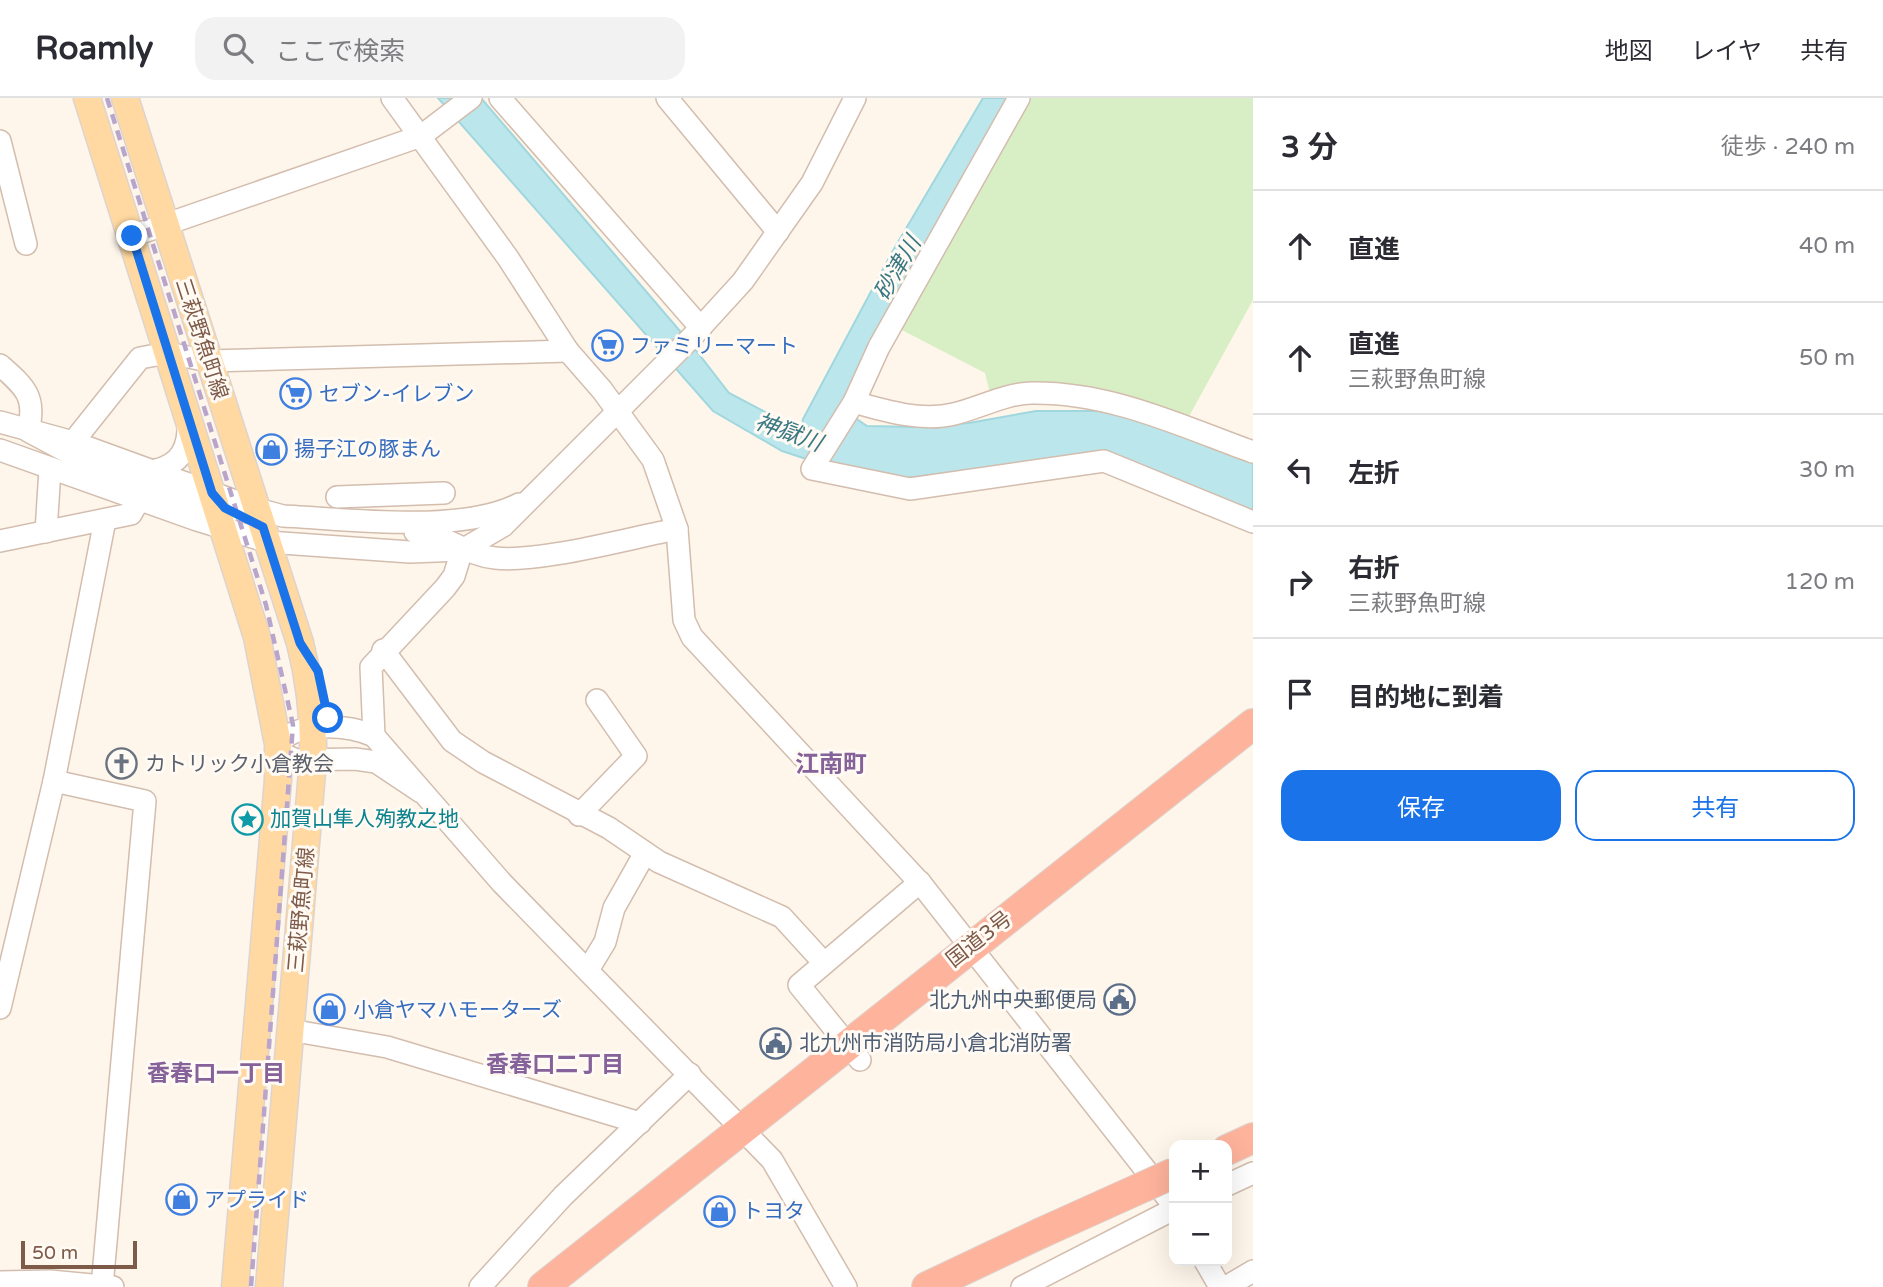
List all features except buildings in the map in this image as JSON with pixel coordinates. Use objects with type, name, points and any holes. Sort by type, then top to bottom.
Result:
[{"type":"highway","name":"国道3号","points":[[577,1287],[750,1135],[978,953],[1253,724]]},
{"type":"highway","name":"国道3号","points":[[978,953],[1253,749]]},
{"type":"highway","name":"国道3号","points":[[543,1287],[750,1135]]},
{"type":"highway","points":[[1232,1148],[1253,1138]]},
{"type":"highway","points":[[1232,1170],[1253,1160]]},
{"type":"highway","points":[[927,1287],[1169,1175]]},
{"type":"highway","points":[[973,1287],[1169,1197]]},
{"type":"main road","name":"三萩野魚町線","points":[[87,98],[257,637],[278,744],[278,780],[235,1287]]},
{"type":"main road","name":"三萩野魚町線","points":[[125,98],[281,582],[308,678],[314,730],[313,760],[269,1287]]},
{"type":"street","points":[[391,98],[508,258],[568,351],[618,410],[653,460],[677,529],[684,620],[692,637],[920,882],[978,953],[1170,1203]]},
{"type":"street","points":[[132,236],[421,136],[471,98]]},
{"type":"street","points":[[500,98],[696,333]]},
{"type":"street","points":[[667,98],[778,232]]},
{"type":"street","points":[[281,582],[286,565],[296,559],[425,565],[490,537],[696,333],[743,281],[813,183],[855,98]]},
{"type":"street","points":[[1019,98],[879,347],[854,402],[812,468],[910,489],[1104,461],[1253,522]]},
{"type":"street","points":[[0,141],[26,244]]},
{"type":"street","points":[[74,442],[140,358],[167,353],[209,360],[568,351]]},
{"type":"street","points":[[0,365],[30,398],[32,416],[28,431]]},
{"type":"street","points":[[854,402],[886,411],[951,415],[1029,393],[1077,396],[1130,406],[1253,452]]},
{"type":"street","points":[[156,470],[175,463],[185,451],[188,419]]},
{"type":"street","points":[[0,422],[74,442],[156,470],[217,511]]},
{"type":"street","points":[[28,431],[86,462],[217,511],[288,532],[380,538],[432,552],[462,550],[501,559],[542,555],[677,529]]},
{"type":"street","points":[[0,450],[139,500],[217,511],[263,526],[298,517],[453,521],[498,515],[527,499]]},
{"type":"street","points":[[46,532],[50,469]]},
{"type":"street","points":[[354,519],[346,496],[444,493]]},
{"type":"street","points":[[0,541],[131,514],[139,500]]},
{"type":"street","points":[[298,517],[337,529],[434,533],[451,540],[462,550]]},
{"type":"street","points":[[0,1008],[4,977],[54,782],[105,520]]},
{"type":"street","points":[[374,736],[371,667],[383,650],[445,588],[454,576],[462,550]]},
{"type":"street","points":[[300,643],[318,671],[328,718],[374,736],[502,883],[750,1135],[772,1160],[846,1287]]},
{"type":"street","points":[[383,650],[452,741],[483,762],[579,815],[609,828],[659,862],[782,917],[824,963]]},
{"type":"street","points":[[579,815],[636,756],[597,700]]},
{"type":"street","points":[[347,727],[289,735],[278,744],[288,758],[376,762],[421,792]]},
{"type":"street","points":[[54,782],[145,801],[102,1287]]},
{"type":"street","points":[[588,970],[605,942],[614,908],[645,853]]},
{"type":"street","points":[[853,1052],[799,985],[920,882]]},
{"type":"street","points":[[290,1030],[387,1047],[640,1123]]},
{"type":"street","points":[[480,1287],[563,1196],[690,1074]]},
{"type":"street","points":[[1232,1183],[1253,1173]]},
{"type":"street","points":[[1022,1287],[1169,1211]]},
{"type":"street","points":[[1208,1266],[1220,1287]]},
{"type":"street","points":[[1226,1287],[1253,1271]]},
{"type":"street","points":[[0,1282],[50,1281],[113,1287]]},
{"type":"green space","points":[[1028,98],[1253,98],[1253,300],[1187,420],[990,393],[985,373],[896,327]]},
{"type":"water","points":[[438,98],[481,98],[691,344],[729,393],[801,431],[803,419],[891,254],[983,98],[1010,98],[845,411],[867,426],[917,427],[969,423],[1036,411],[1100,411],[1145,418],[1253,462],[1253,518],[1091,455],[906,478],[861,477],[782,451],[713,411]]},
{"type":"railway","points":[[107,98],[266,605],[293,725],[251,1287]]},
{"type":"place","name":"ファミリーマート","points":[[607,346]]},
{"type":"place","name":"セブン-イレブン","points":[[296,394]]},
{"type":"place","name":"揚子江の豚まん","points":[[271,449]]},
{"type":"place","name":"カトリック小倉教会","points":[[122,764]]},
{"type":"place","name":"加賀山隼人殉教之地","points":[[247,819]]},
{"type":"place","name":"北九州中央郵便局","points":[[1120,1000]]},
{"type":"place","name":"小倉ヤマハモーターズ","points":[[330,1010]]},
{"type":"place","name":"北九州市消防局小倉北消防署","points":[[776,1043]]},
{"type":"place","name":"アプライド","points":[[181,1200]]},
{"type":"place","name":"トヨタ","points":[[719,1211]]},
{"type":"district","name":"江南町","points":[[831,764]]},
{"type":"district","name":"香春口二丁目","points":[[555,1064]]},
{"type":"district","name":"香春口一丁目","points":[[216,1073]]},
{"type":"route","points":[[132,236],[212,493],[231,512],[263,527],[300,643],[318,671],[328,718]]},
{"type":"water label","name":"砂津川","points":[[897,268]]},
{"type":"water label","name":"神獄川","points":[[789,432]]}]
